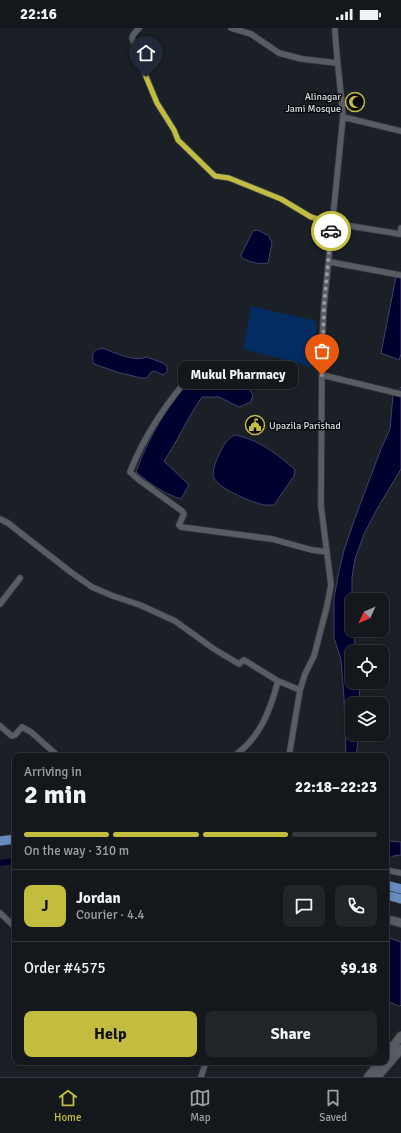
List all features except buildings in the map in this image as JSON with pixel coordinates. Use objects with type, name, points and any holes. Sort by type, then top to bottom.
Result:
[{"type":"main road","points":[[0,841],[12,839]]},
{"type":"main road","points":[[389,886],[401,889]]},
{"type":"main road","points":[[389,896],[401,899]]},
{"type":"main road","points":[[389,921],[401,923]]},
{"type":"main road","points":[[389,1051],[401,1036]]},
{"type":"main road","points":[[389,1063],[401,1049]]},
{"type":"main road","points":[[368,1077],[378,1065]]},
{"type":"main road","points":[[377,1077],[387,1065]]},
{"type":"street","points":[[139,28],[132,38],[139,60],[157,103],[174,130],[178,140],[215,176],[229,178],[281,199],[311,217],[332,223],[400,234],[401,228]]},
{"type":"street","points":[[231,28],[251,34],[279,53],[302,59],[337,63]]},
{"type":"street","points":[[290,753],[300,690],[305,674],[314,656],[331,585],[321,506],[324,306],[330,262],[332,223],[343,117],[335,28]]},
{"type":"street","points":[[343,117],[401,131]]},
{"type":"street","points":[[330,262],[400,274]]},
{"type":"street","points":[[225,373],[204,366],[198,367],[179,388],[152,428],[130,472],[182,511],[184,514],[178,525],[182,527],[272,539],[312,550],[327,552]]},
{"type":"street","points":[[322,375],[401,394]]},
{"type":"street","points":[[0,519],[8,523],[92,587],[140,605],[175,621],[214,649],[239,664],[244,660],[278,681],[300,690]]},
{"type":"street","points":[[0,604],[20,578]]},
{"type":"street","points":[[238,753],[254,739],[268,715],[278,681]]},
{"type":"street","points":[[0,726],[12,736],[15,735],[22,727],[31,732],[55,753]]},
{"type":"street","points":[[389,871],[401,873]]},
{"type":"street","points":[[0,913],[12,924]]},
{"type":"street","points":[[201,1077],[205,1065]]},
{"type":"shaded area","points":[[258,230],[269,236],[272,243],[268,263],[261,264],[251,262],[242,258],[241,255],[253,231]]},
{"type":"shaded area","points":[[396,277],[401,278],[401,354],[399,360],[381,353]]},
{"type":"shaded area","points":[[251,306],[316,321],[316,368],[243,349]]},
{"type":"shaded area","points":[[103,348],[130,358],[147,357],[163,363],[167,367],[167,372],[163,375],[155,371],[151,372],[147,378],[141,378],[94,364],[93,353]]},
{"type":"shaded area","points":[[199,368],[215,371],[231,377],[244,385],[253,394],[251,402],[239,407],[219,397],[202,397],[164,461],[189,485],[181,499],[162,491],[136,472],[155,430],[171,404]]},
{"type":"shaded area","points":[[401,387],[401,469],[364,534],[355,559],[352,577],[352,593],[345,593],[345,637],[354,637],[355,645],[345,645],[345,689],[359,689],[360,697],[345,697],[345,727],[341,659],[334,638],[334,598],[344,550],[381,449],[390,429],[393,395]]},
{"type":"shaded area","points":[[234,435],[250,439],[258,443],[281,458],[295,470],[294,476],[274,505],[260,504],[237,495],[222,487],[214,478],[213,475],[215,465],[220,453],[227,441]]},
{"type":"shaded area","points":[[345,741],[358,741],[356,753],[346,753]]},
{"type":"shaded area","points":[[389,841],[401,842],[401,855],[393,856],[389,859]]},
{"type":"shaded area","points":[[389,938],[401,942],[400,1006],[389,1002]]},
{"type":"waterway","points":[[0,863],[12,861]]},
{"type":"way so far","points":[[322,375],[324,306],[330,262],[331,231]]},
{"type":"place","name":"Alinagar Jami Mosque","points":[[355,102]]},
{"type":"place","name":"Mukul Pharmacy","points":[[322,375]]},
{"type":"place","name":"Upazila Parishad","points":[[255,425]]},
{"type":"route","points":[[146,77],[157,103],[174,130],[178,140],[215,176],[229,178],[244,184],[281,199],[311,217],[332,223],[331,231]]}]
